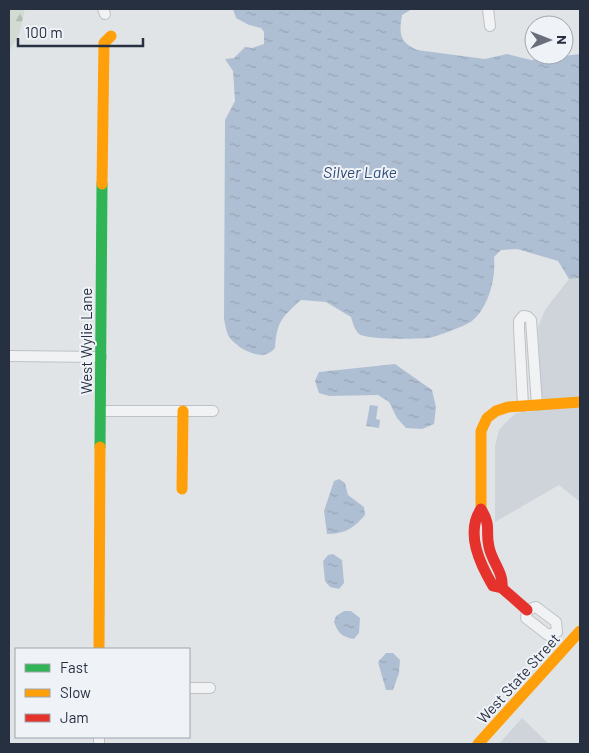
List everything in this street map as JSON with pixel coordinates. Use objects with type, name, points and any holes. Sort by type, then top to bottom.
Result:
[{"type":"street","points":[[488,9],[490,26]]},
{"type":"street","name":"West Wylie Lane","points":[[99,648],[104,43],[111,36]]},
{"type":"street","points":[[523,406],[519,321],[523,316],[531,320],[537,405]]},
{"type":"street","points":[[9,356],[101,357]]},
{"type":"street","points":[[527,610],[502,588],[504,580],[488,545],[488,520],[481,509],[481,431],[487,418],[496,411],[508,407],[580,402]]},
{"type":"street","points":[[101,411],[213,411]]},
{"type":"street","points":[[182,489],[183,411]]},
{"type":"street","points":[[527,610],[536,607],[556,622],[557,632],[569,644]]},
{"type":"street","points":[[527,610],[526,618],[541,631],[548,636],[557,632]]},
{"type":"street","name":"West State Street","points":[[478,744],[580,631]]},
{"type":"street","points":[[190,688],[210,688]]},
{"type":"shaded area","points":[[580,278],[580,502],[559,485],[495,522],[495,446],[499,430],[516,413],[542,410],[538,327],[545,310],[569,279]]},
{"type":"shaded area","points":[[522,718],[549,744],[499,744]]},
{"type":"green space","points":[[9,9],[25,9],[19,35],[9,52]]},
{"type":"water","name":"Silver Lake","points":[[233,9],[412,9],[402,15],[401,32],[407,44],[417,50],[485,59],[507,54],[524,58],[524,65],[574,65],[574,55],[580,54],[580,278],[569,279],[558,261],[517,249],[501,250],[494,257],[494,274],[490,292],[483,308],[472,321],[444,334],[413,339],[364,336],[356,330],[351,317],[326,302],[301,300],[289,311],[279,325],[275,348],[270,353],[258,355],[240,347],[228,335],[224,319],[225,120],[235,101],[233,71],[225,59],[234,58],[245,47],[252,48],[264,44],[264,32],[261,28],[249,25],[236,18]]},
{"type":"water","points":[[395,364],[432,390],[436,407],[434,424],[422,429],[406,428],[397,418],[389,402],[378,395],[329,396],[319,393],[315,381],[319,372]]},
{"type":"water","points":[[370,405],[378,406],[376,419],[380,420],[379,428],[366,426]]},
{"type":"water","points":[[339,479],[345,483],[348,495],[364,507],[365,515],[349,529],[339,533],[327,534],[324,511],[334,481]]},
{"type":"water","points":[[333,554],[342,560],[344,583],[339,589],[330,587],[325,581],[323,561],[328,555]]},
{"type":"water","points":[[344,611],[351,611],[360,618],[359,633],[354,639],[341,634],[334,622],[336,616]]},
{"type":"water","points":[[386,653],[393,653],[400,660],[399,673],[393,690],[386,690],[378,662]]},
{"type":"traffic: fast","points":[[100,447],[102,184]]},
{"type":"traffic: slow","points":[[102,184],[104,43],[111,36]]},
{"type":"traffic: slow","points":[[481,509],[481,431],[487,418],[496,411],[508,407],[580,402]]},
{"type":"traffic: slow","points":[[182,489],[183,411]]},
{"type":"traffic: slow","points":[[99,648],[100,447]]},
{"type":"traffic: slow","points":[[478,744],[580,631]]},
{"type":"traffic: jam","points":[[502,588],[500,572],[489,547],[487,524],[481,509],[476,518],[474,538],[483,568],[493,586],[502,588],[527,610]]}]
